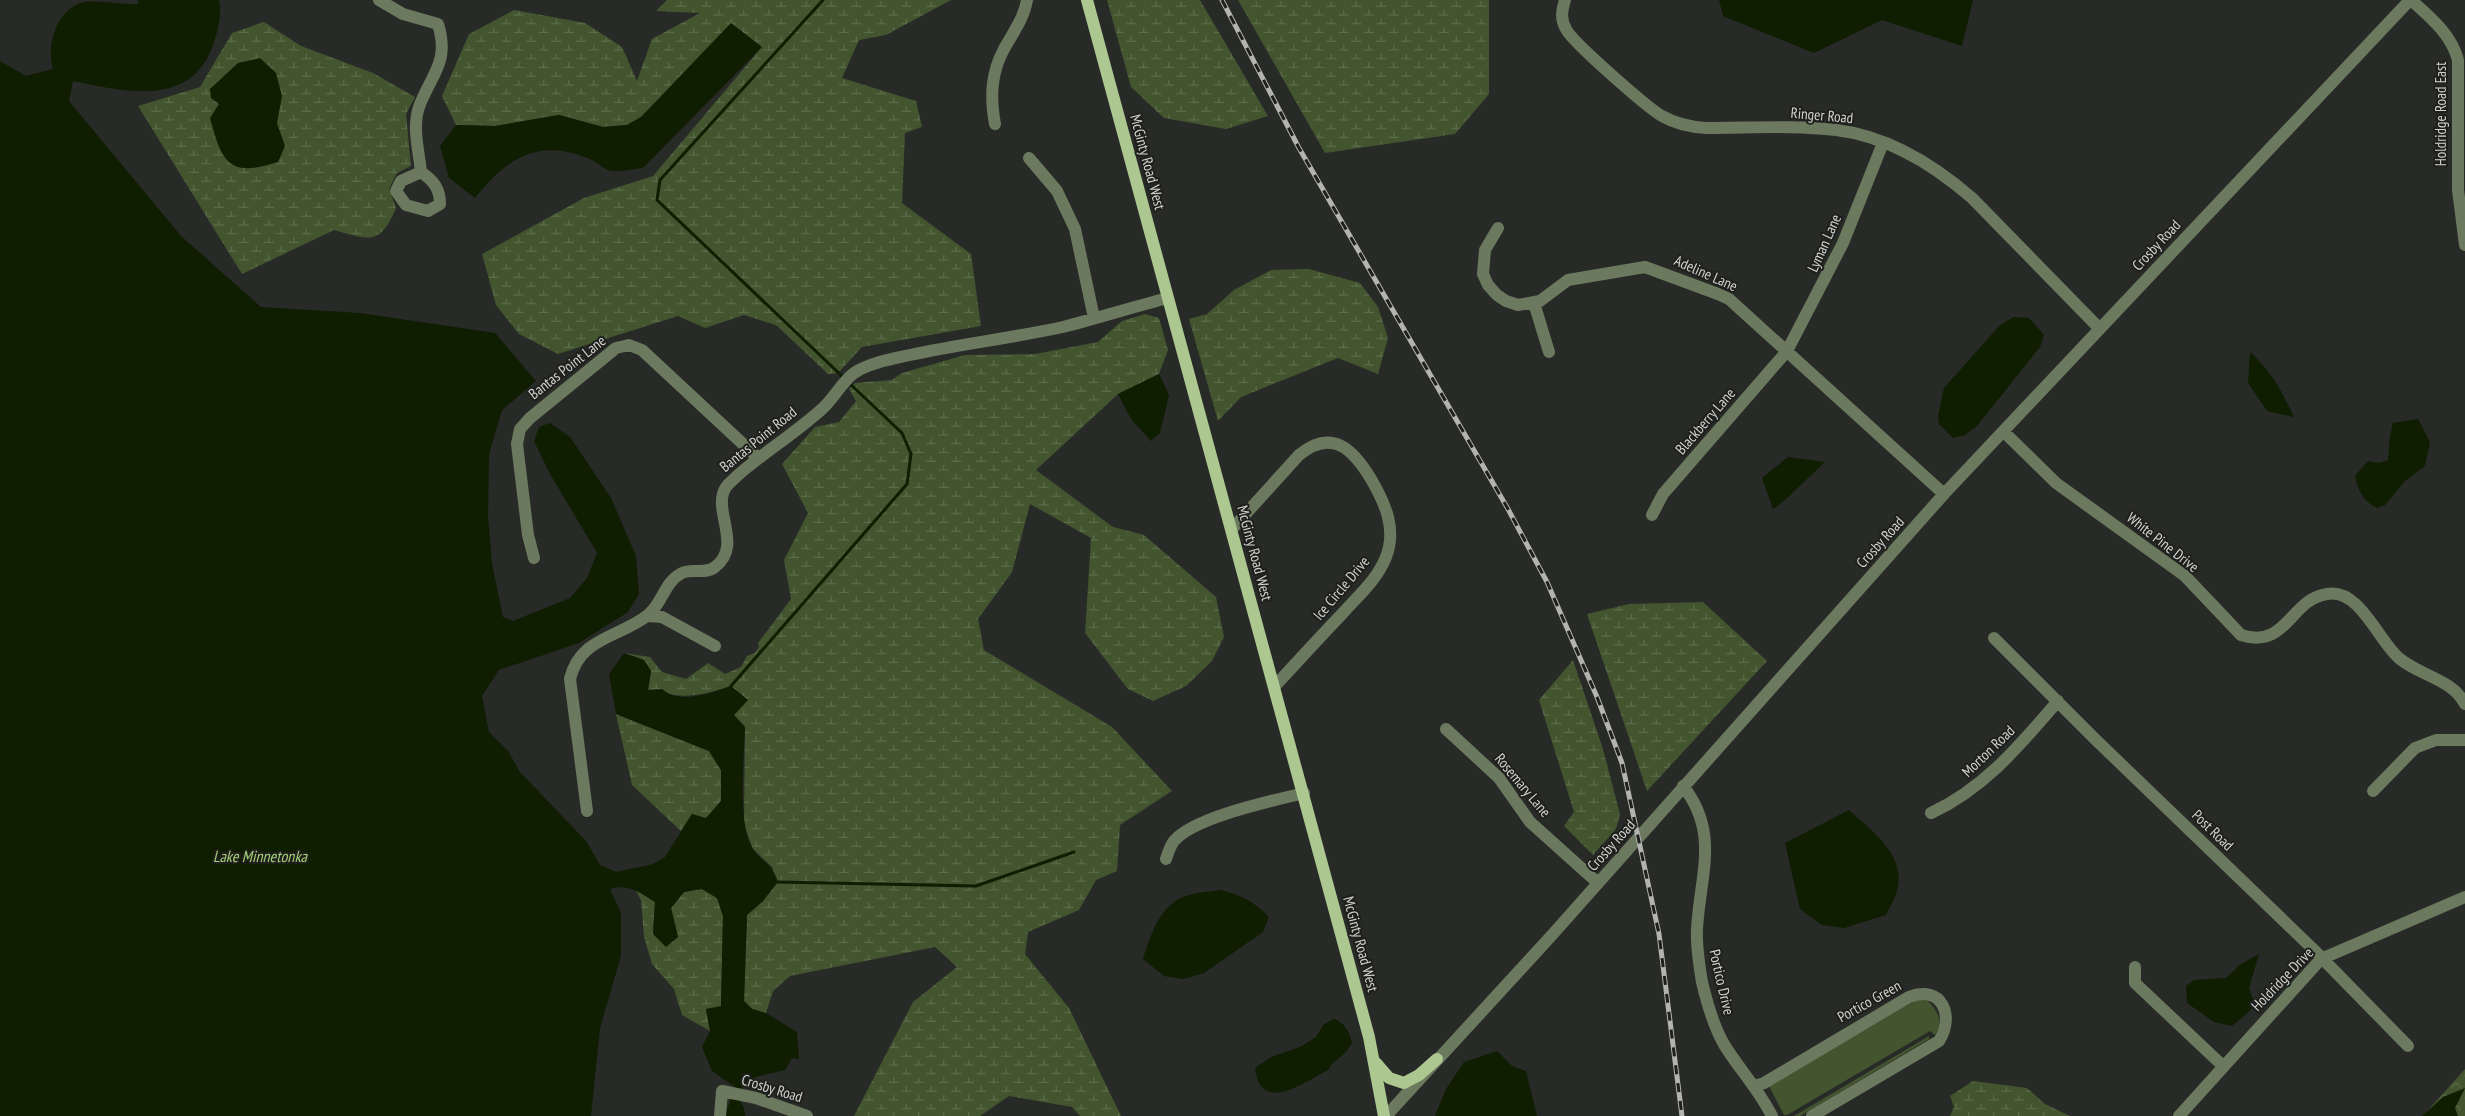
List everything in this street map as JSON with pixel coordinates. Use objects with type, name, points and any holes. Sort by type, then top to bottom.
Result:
[{"type":"main road","name":"McGinty Road West","points":[[1087,0],[1304,793],[1373,1058],[1385,1116]]},
{"type":"main road","points":[[1373,1058],[1389,1078],[1404,1083],[1419,1075],[1436,1059]]},
{"type":"street","points":[[379,0],[403,14],[438,24],[443,40],[442,58],[419,107],[416,124],[421,172]]},
{"type":"street","points":[[995,124],[991,104],[994,72],[1018,26],[1027,0]]},
{"type":"street","name":"Ringer Road","points":[[1565,0],[1562,10],[1566,31],[1649,107],[1675,122],[1690,127],[1706,128],[1837,130],[1902,150],[1927,164],[1965,192],[2100,329]]},
{"type":"street","name":"Holdridge Road East","points":[[2410,0],[2448,37],[2454,46],[2458,60],[2458,190],[2465,245]]},
{"type":"street","name":"Crosby Road","points":[[1385,1116],[1598,883],[1944,494],[2410,0]]},
{"type":"street","name":"Lyman Lane","points":[[1787,351],[1843,244],[1882,143]]},
{"type":"street","points":[[1029,158],[1057,191],[1075,230],[1094,318]]},
{"type":"street","points":[[1498,228],[1484,250],[1484,274],[1488,285],[1506,301],[1518,305],[1534,303],[1550,352]]},
{"type":"street","name":"Adeline Lane","points":[[1534,303],[1568,280],[1645,267],[1657,269],[1729,299],[1944,494]]},
{"type":"street","name":"Bantas Point Road","points":[[586,811],[570,679],[573,666],[580,655],[592,646],[648,616],[658,606],[664,589],[683,572],[704,572],[714,568],[724,558],[728,545],[722,497],[726,486],[758,458],[822,408],[854,373],[888,360],[1063,327],[1168,298]]},
{"type":"street","name":"Bantas Point Lane","points":[[534,558],[528,535],[517,444],[520,430],[547,402],[616,348],[629,345],[642,350],[758,458]]},
{"type":"street","name":"Blackberry Lane","points":[[1652,515],[1663,494],[1787,351]]},
{"type":"street","name":"White Pine Drive","points":[[2004,432],[2056,483],[2185,576],[2241,635],[2261,638],[2272,636],[2317,596],[2328,593],[2340,594],[2350,598],[2358,606],[2399,658],[2454,689],[2465,704]]},
{"type":"street","name":"Ice Circle Drive","points":[[1232,529],[1300,455],[1309,447],[1320,443],[1331,442],[1352,452],[1365,468],[1386,509],[1390,525],[1390,540],[1380,570],[1275,686]]},
{"type":"street","points":[[648,616],[662,617],[715,646]]},
{"type":"street","name":"Post Road","points":[[1994,638],[2313,949],[2408,1046]]},
{"type":"street","name":"Morton Road","points":[[1931,813],[1959,799],[1983,782],[2058,701]]},
{"type":"street","name":"Rosemary Lane","points":[[1446,729],[1499,778],[1530,822],[1598,883]]},
{"type":"street","points":[[2373,791],[2415,748],[2436,740],[2465,740]]},
{"type":"street","name":"Portico Drive","points":[[1683,786],[1697,807],[1705,831],[1706,848],[1697,942],[1703,983],[1716,1028],[1724,1044],[1755,1086],[1772,1116]]},
{"type":"street","points":[[1166,859],[1174,841],[1189,830],[1228,813],[1304,793]]},
{"type":"street","name":"Holdridge Drive","points":[[2180,1115],[2321,959],[2465,897]]},
{"type":"street","points":[[2135,967],[2135,983],[2223,1066]]},
{"type":"street","name":"Portico Green","points":[[1755,1086],[1764,1083],[1909,997],[1918,994],[1928,994],[1940,1002],[1946,1014],[1947,1022],[1945,1031],[1939,1041],[1812,1116]]},
{"type":"street","name":"Crosby Road","points":[[720,1116],[722,1091],[807,1116]]},
{"type":"green space","points":[[667,0],[951,0],[886,35],[859,40],[842,78],[916,101],[922,127],[905,133],[902,203],[971,254],[981,326],[862,347],[838,373],[828,374],[776,325],[744,315],[705,328],[678,316],[558,354],[519,334],[496,305],[482,254],[584,198],[653,176],[762,47],[627,125],[603,127],[559,115],[495,126],[456,125],[442,96],[469,34],[514,10],[585,23],[622,47],[637,81],[652,39],[700,13],[656,11]]},
{"type":"green space","points":[[1107,0],[1200,0],[1268,116],[1226,129],[1164,118],[1131,87]]},
{"type":"green space","points":[[1238,0],[1489,0],[1489,94],[1455,134],[1325,153]]},
{"type":"green space","points":[[264,22],[301,46],[373,73],[415,97],[406,114],[411,166],[397,173],[389,189],[396,208],[385,229],[379,234],[365,237],[334,230],[242,274],[138,106],[200,87],[232,33]]},
{"type":"green space","points":[[1309,269],[1360,283],[1378,307],[1388,338],[1378,374],[1338,358],[1241,397],[1218,421],[1189,319],[1207,314],[1234,290],[1271,270]]},
{"type":"green space","points":[[1145,314],[1159,318],[1168,350],[1159,374],[1118,394],[1036,470],[1113,527],[1144,535],[1216,597],[1224,637],[1212,661],[1186,686],[1153,701],[1128,689],[1085,633],[1091,538],[1030,504],[1012,572],[978,619],[984,650],[1112,727],[1172,791],[1120,825],[1117,871],[1096,880],[1079,910],[1028,932],[1025,954],[1069,1008],[1121,1116],[1080,1116],[1072,1107],[1009,1096],[980,1116],[854,1116],[913,1002],[957,967],[935,947],[790,976],[773,991],[766,1013],[752,1009],[744,1001],[747,915],[763,901],[773,868],[753,849],[744,825],[745,727],[734,715],[731,686],[709,693],[690,696],[671,695],[648,690],[651,671],[644,660],[624,653],[650,657],[662,672],[686,679],[708,663],[725,674],[741,667],[747,656],[755,653],[759,647],[758,643],[791,599],[784,560],[808,513],[782,464],[815,427],[839,422],[856,401],[849,389],[855,383],[892,380],[902,373],[965,355],[1035,354],[1098,342],[1122,321]]},
{"type":"green space","points":[[1703,602],[1767,661],[1647,791],[1587,614],[1629,604]]},
{"type":"green space","points":[[1573,660],[1603,749],[1620,814],[1616,829],[1593,855],[1564,826],[1574,812],[1539,700]]},
{"type":"green space","points":[[616,714],[709,751],[721,770],[721,801],[706,819],[692,814],[681,831],[632,785]]},
{"type":"green space","points":[[635,889],[655,902],[653,934],[678,937],[671,908],[684,892],[702,889],[717,898],[723,916],[721,1007],[706,1009],[710,1031],[682,1015],[674,989],[652,964],[644,937],[641,900]]},
{"type":"green space","points":[[1918,999],[1927,1000],[1939,1016],[1938,1030],[1935,1035],[1930,1031],[1784,1115],[1769,1086]]},
{"type":"green space","points":[[1929,1036],[1929,1039],[1800,1116],[1794,1116]]},
{"type":"green space","points":[[2465,1069],[2465,1116],[2423,1116]]},
{"type":"green space","points":[[1973,1081],[2027,1088],[2045,1104],[2070,1116],[1950,1116],[1954,1107],[1950,1096]]},
{"type":"water","name":"Lake Minnetonka","points":[[138,0],[219,0],[220,17],[218,28],[213,45],[203,65],[189,79],[172,87],[154,91],[113,89],[73,81],[69,101],[181,236],[261,307],[360,313],[495,333],[536,381],[502,410],[489,454],[488,516],[492,564],[503,617],[513,621],[570,598],[587,578],[597,553],[550,474],[534,441],[539,427],[550,423],[570,437],[611,498],[636,556],[639,594],[628,612],[579,643],[499,670],[482,696],[489,732],[508,751],[520,772],[586,841],[600,865],[616,872],[653,864],[665,857],[692,814],[706,818],[721,801],[721,770],[709,751],[616,714],[609,674],[624,653],[644,660],[651,671],[648,690],[662,689],[670,694],[687,697],[731,686],[748,700],[734,715],[745,727],[743,808],[745,824],[753,849],[770,866],[778,882],[763,901],[747,915],[744,1001],[752,1009],[766,1013],[797,1032],[799,1059],[792,1058],[785,1070],[756,1077],[742,1088],[739,1099],[744,1108],[745,1116],[726,1116],[735,1087],[712,1071],[702,1047],[710,1031],[706,1009],[721,1006],[723,916],[717,898],[702,889],[684,892],[671,908],[678,937],[666,947],[653,934],[655,902],[634,890],[617,887],[610,889],[621,913],[621,956],[600,1028],[591,1116],[0,1116],[0,61],[26,76],[53,69],[51,60],[52,39],[55,29],[66,12],[84,2],[138,4]]},
{"type":"water","points":[[1719,0],[1973,0],[1962,46],[1882,20],[1814,53],[1723,16]]},
{"type":"water","points":[[731,23],[762,47],[643,168],[612,171],[592,160],[573,153],[556,150],[540,151],[526,155],[513,162],[487,184],[475,198],[449,178],[440,146],[456,125],[495,126],[559,115],[603,127],[627,125],[641,117]]},
{"type":"water","points":[[260,58],[276,73],[282,96],[277,123],[285,146],[278,162],[262,167],[238,167],[230,163],[224,156],[214,133],[210,118],[219,104],[211,98],[210,89],[238,63]]},
{"type":"water","points":[[2014,317],[2029,318],[2044,335],[2040,347],[1977,426],[1965,435],[1953,438],[1939,424],[1938,416],[1944,388],[2000,325]]},
{"type":"water","points":[[2250,352],[2275,382],[2294,417],[2267,411],[2248,383]]},
{"type":"water","points":[[1159,374],[1169,395],[1160,433],[1151,441],[1131,419],[1118,394]]},
{"type":"water","points":[[2418,419],[2430,442],[2425,466],[2405,481],[2385,505],[2377,508],[2362,495],[2355,476],[2368,461],[2379,463],[2388,460],[2393,423]]},
{"type":"water","points":[[1788,457],[1825,462],[1773,509],[1762,478]]},
{"type":"water","points":[[1849,810],[1878,836],[1893,857],[1898,868],[1899,881],[1896,894],[1886,915],[1844,928],[1822,925],[1800,909],[1785,843]]},
{"type":"water","points":[[1221,890],[1247,900],[1269,917],[1263,932],[1204,973],[1183,979],[1164,976],[1143,959],[1158,921],[1170,906],[1177,900],[1190,895]]},
{"type":"water","points":[[2259,954],[2249,988],[2255,1006],[2232,1026],[2214,1022],[2187,1003],[2186,986],[2194,980],[2226,978],[2241,964]]},
{"type":"water","points":[[1334,1019],[1344,1025],[1352,1043],[1346,1052],[1328,1070],[1297,1087],[1274,1093],[1265,1090],[1259,1082],[1255,1068],[1271,1057],[1300,1047],[1316,1037],[1324,1024]]},
{"type":"water","points":[[1497,1051],[1512,1066],[1526,1071],[1537,1116],[1435,1116],[1446,1089],[1464,1062]]},
{"type":"water","points":[[2465,1088],[2455,1108],[2458,1116],[2422,1116],[2443,1097]]},
{"type":"waterway","points":[[823,0],[660,180],[657,200],[844,378]]},
{"type":"waterway","points":[[731,686],[907,484],[911,454],[902,433],[848,382]]},
{"type":"waterway","points":[[778,882],[976,886],[1074,852]]},
{"type":"railway","points":[[1222,0],[1299,148],[1508,509],[1547,582],[1597,697],[1622,763],[1659,934],[1682,1116]]}]
